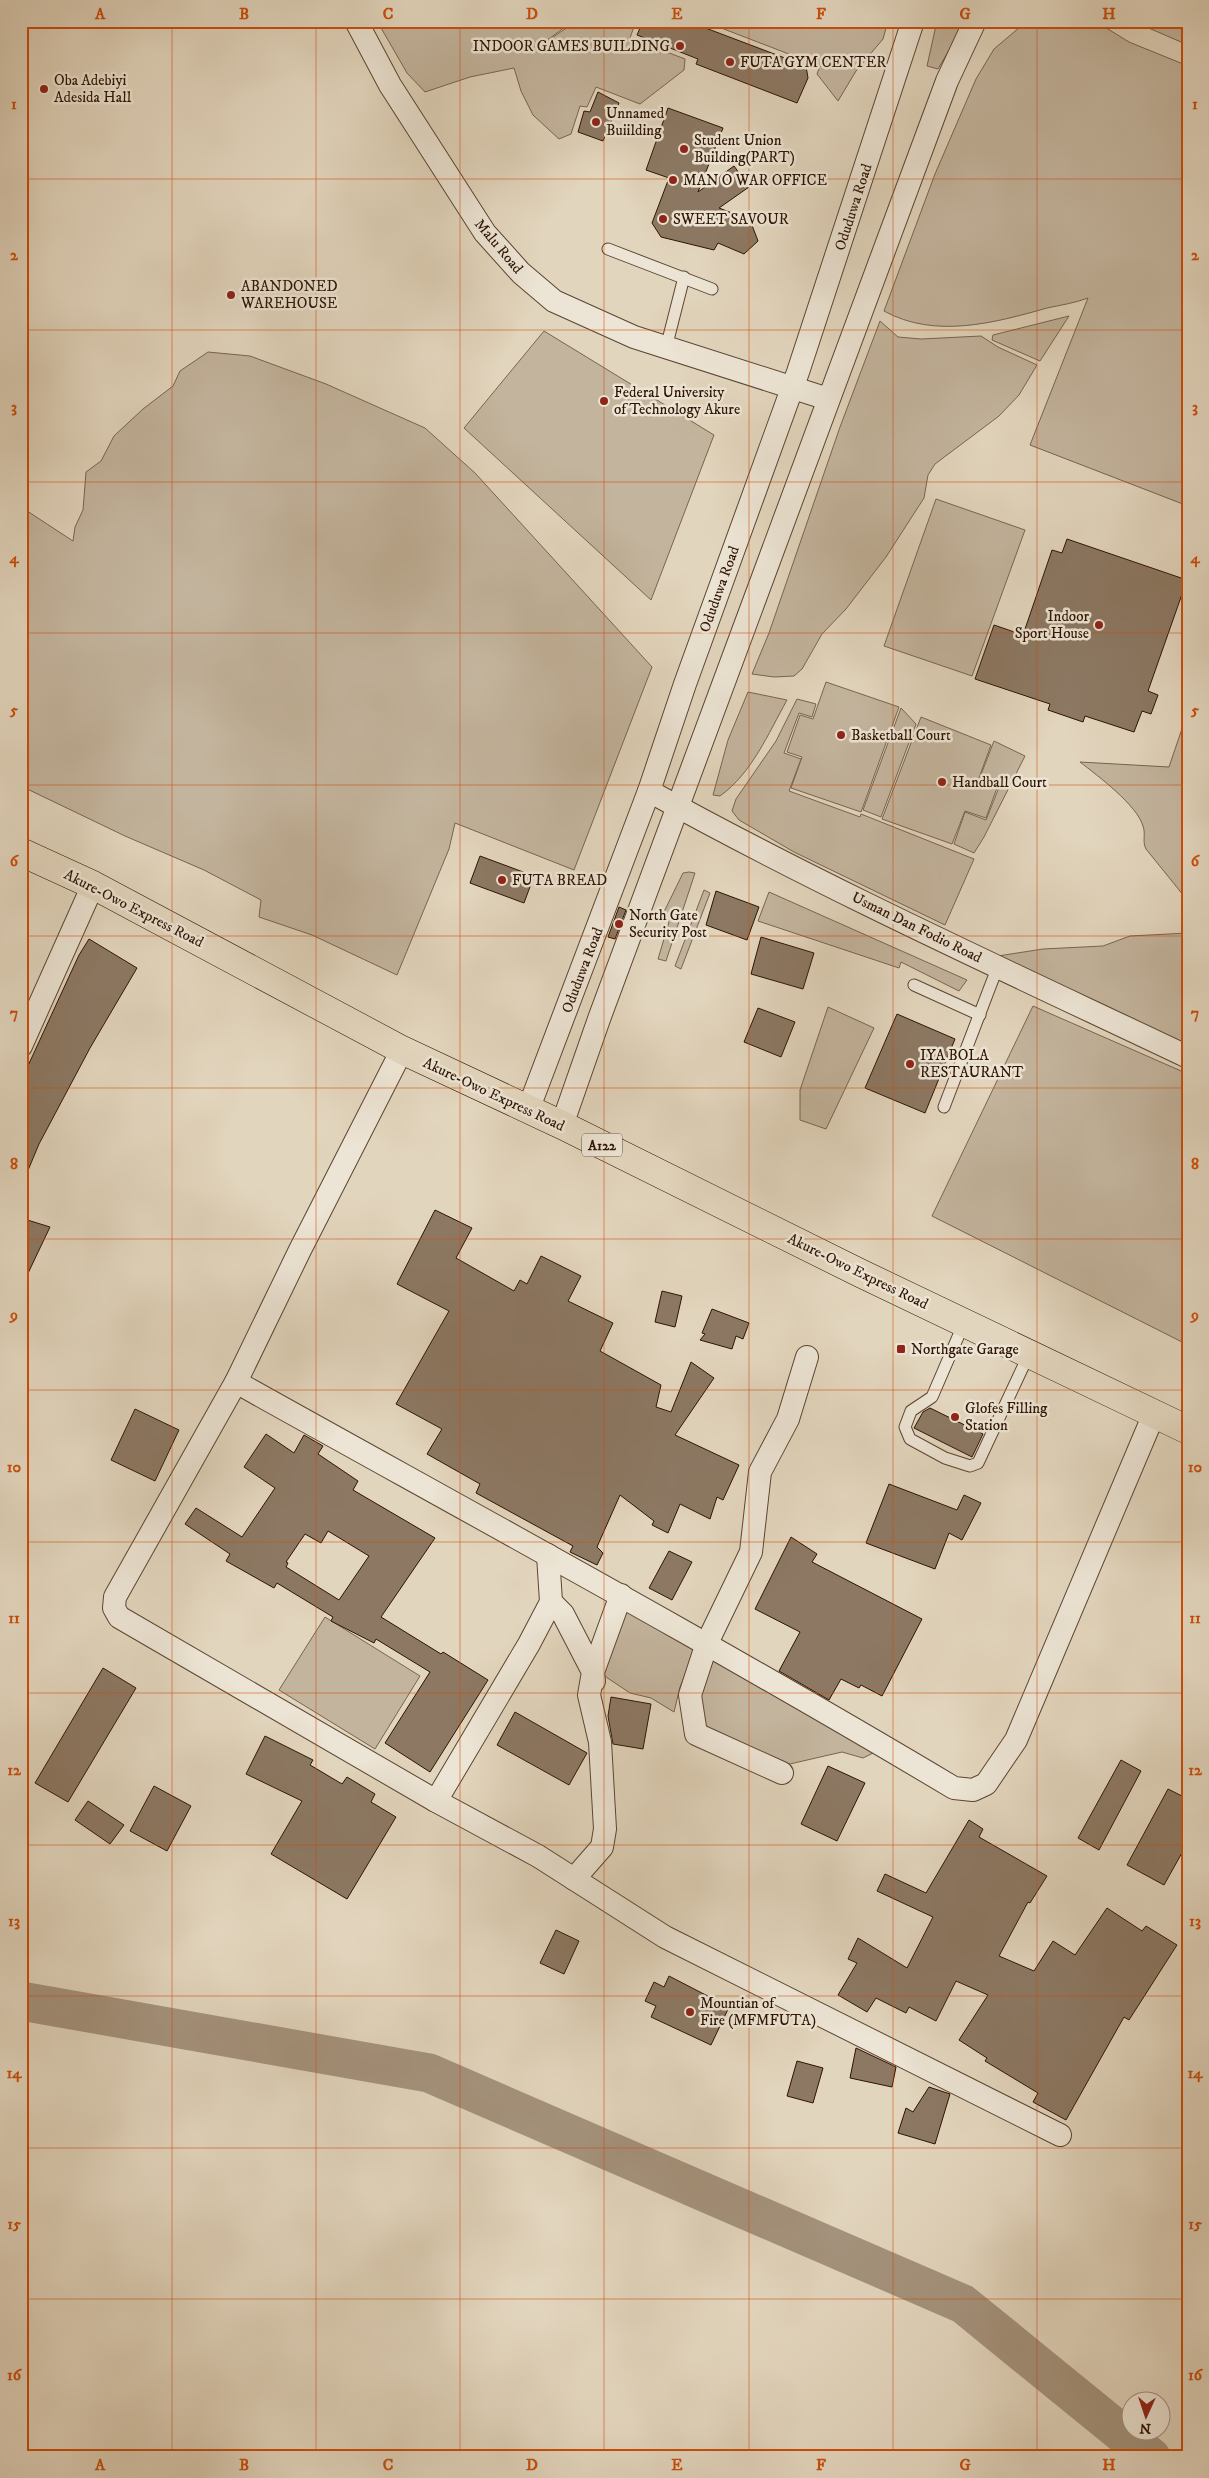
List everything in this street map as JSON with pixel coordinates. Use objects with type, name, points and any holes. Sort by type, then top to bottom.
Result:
[{"type":"highway","name":"Akure-Owo Express Road","points":[[21,852],[92,885],[402,1050],[562,1125],[964,1323],[1188,1430]]},
{"type":"street","name":"Malu Road","points":[[356,21],[390,85],[485,233],[521,273],[554,301],[601,324],[666,348],[792,386],[828,399]]},
{"type":"street","name":"Oduduwa Road","points":[[528,1110],[649,791],[792,386],[900,65],[913,21]]},
{"type":"street","points":[[562,1125],[599,1019],[679,808],[946,82],[975,21]]},
{"type":"street","name":"Usman Dan Fodio Road","points":[[649,791],[704,822],[840,890],[1188,1057]]},
{"type":"street","points":[[21,1046],[92,885]]},
{"type":"street","points":[[568,1006],[599,1019]]},
{"type":"street","points":[[402,1050],[300,1250],[236,1382],[115,1597],[114,1608],[119,1617],[436,1801],[501,1835],[665,1937],[1060,2135]]},
{"type":"street","points":[[782,1774],[696,1734],[690,1695],[707,1643],[751,1552],[760,1472],[788,1419],[807,1356]]},
{"type":"street","points":[[236,1382],[707,1643],[954,1788],[973,1790],[986,1784],[1016,1740],[1154,1414]]},
{"type":"street","points":[[436,1801],[529,1644],[551,1602],[548,1556]]},
{"type":"street","points":[[574,1879],[602,1846],[605,1829],[600,1742],[589,1695],[593,1672],[622,1595]]},
{"type":"street","points":[[551,1602],[563,1614],[593,1672],[598,1730],[589,1695]]},
{"type":"lane","points":[[608,249],[712,289]]},
{"type":"lane","points":[[666,348],[684,277]]},
{"type":"lane","points":[[944,1107],[998,966]]},
{"type":"lane","points":[[914,985],[980,1015]]},
{"type":"lane","points":[[964,1323],[932,1397],[911,1411],[905,1426],[910,1439],[945,1458],[970,1466],[978,1463],[1029,1354]]},
{"type":"shaded area","points":[[377,21],[573,21],[538,47],[577,21],[636,21],[630,38],[685,59],[684,70],[640,104],[596,87],[587,107],[580,106],[571,134],[559,139],[533,115],[521,91],[514,68],[470,77],[425,92],[407,73]]},
{"type":"shaded area","points":[[716,21],[888,21],[883,39],[856,71],[838,101],[817,74],[820,66],[716,26]]},
{"type":"shaded area","points":[[937,21],[966,21],[938,69],[927,66]]},
{"type":"shaded area","points":[[1027,21],[1095,21],[1129,42],[1188,66],[1188,506],[1030,445],[1088,298],[1006,319],[965,326],[924,324],[903,320],[884,311],[935,174],[976,79],[994,49]]},
{"type":"shaded area","points":[[1112,21],[1188,21],[1188,45],[1137,23]]},
{"type":"shaded area","points":[[1069,316],[1040,361],[992,340],[993,335]]},
{"type":"shaded area","points":[[880,321],[898,337],[921,339],[981,336],[998,347],[1037,365],[1019,395],[999,416],[935,464],[928,475],[924,498],[886,557],[846,609],[822,634],[802,669],[794,676],[774,677],[752,674],[769,633],[840,427]]},
{"type":"shaded area","points":[[544,331],[714,435],[651,600],[464,428]]},
{"type":"shaded area","points":[[208,352],[250,356],[326,384],[425,428],[475,473],[652,667],[574,870],[455,823],[449,849],[397,975],[312,935],[259,917],[261,900],[204,870],[125,836],[21,786],[21,507],[73,541],[75,527],[83,510],[86,472],[101,461],[114,436],[143,409],[173,386],[180,371]]},
{"type":"shaded area","points":[[936,499],[1025,530],[972,676],[884,646]]},
{"type":"shaded area","name":"Basketball Court","points":[[826,682],[899,707],[861,812],[791,788],[802,757],[787,752],[800,715],[813,719]]},
{"type":"shaded area","points":[[748,692],[787,700],[766,739],[741,776],[720,796],[713,795],[728,740]]},
{"type":"shaded area","points":[[797,699],[816,704],[812,717],[799,713],[784,753],[801,759],[789,791],[860,817],[861,814],[974,859],[945,925],[794,852],[739,820],[732,811],[736,799],[776,741]]},
{"type":"shaded area","points":[[901,708],[916,724],[881,817],[863,810]]},
{"type":"shaded area","points":[[1188,711],[1188,901],[1146,849],[1143,826],[1133,809],[1116,791],[1080,762],[1169,767]]},
{"type":"shaded area","name":"Handball Court","points":[[921,717],[991,745],[979,778],[998,785],[986,818],[965,811],[952,844],[882,819]]},
{"type":"shaded area","points":[[994,741],[1025,756],[974,853],[954,844],[965,812],[986,820],[1000,785],[980,777]]},
{"type":"shaded area","points":[[683,873],[695,873],[666,961],[658,959],[669,922],[661,918]]},
{"type":"shaded area","points":[[704,890],[710,893],[681,969],[675,966]]},
{"type":"shaded area","points":[[769,892],[967,980],[959,991],[901,962],[899,968],[758,921]]},
{"type":"shaded area","points":[[1188,933],[1188,1050],[998,956],[1043,949],[1103,946],[1130,936]]},
{"type":"shaded area","points":[[1033,1006],[1188,1074],[1188,1345],[932,1216]]},
{"type":"shaded area","points":[[828,1007],[874,1028],[826,1129],[800,1120],[800,1090]]},
{"type":"shaded area","points":[[623,1602],[698,1643],[680,1687],[674,1712],[651,1698],[630,1693],[600,1673]]},
{"type":"shaded area","points":[[325,1617],[420,1676],[375,1749],[279,1690]]},
{"type":"shaded area","points":[[708,1651],[879,1750],[863,1758],[842,1752],[781,1766],[697,1729],[695,1696]]},
{"type":"building","points":[[643,21],[687,21],[806,66],[808,78],[797,103],[696,64],[698,59],[637,35]]},
{"type":"building","name":"Unnamed Buiilding","points":[[598,92],[619,103],[603,141],[578,132],[584,111],[590,112]]},
{"type":"building","points":[[668,108],[723,128],[698,192],[734,166],[749,187],[719,208],[750,220],[758,241],[744,254],[718,243],[714,250],[661,237],[652,223],[669,178],[646,170]]},
{"type":"building","name":"Indoor Sport House","points":[[1067,539],[1187,580],[1148,691],[1158,695],[1151,714],[1142,711],[1134,732],[1085,716],[1083,722],[1048,710],[1050,704],[975,679],[994,625],[1023,635],[1052,550],[1062,553]]},
{"type":"building","name":"FUTA BREAD","points":[[480,856],[534,876],[524,903],[470,883]]},
{"type":"building","points":[[716,891],[759,907],[747,940],[706,925]]},
{"type":"building","points":[[619,907],[626,910],[615,939],[608,937]]},
{"type":"building","points":[[761,937],[814,953],[803,989],[751,974]]},
{"type":"building","points":[[89,939],[137,968],[90,1048],[39,1144],[21,1187],[21,1081],[79,955]]},
{"type":"building","points":[[758,1008],[795,1022],[781,1057],[744,1042]]},
{"type":"building","name":"IYA BOLA RESTAURANT","points":[[897,1014],[955,1039],[925,1113],[865,1088]]},
{"type":"building","points":[[435,1210],[472,1228],[456,1258],[514,1291],[520,1280],[527,1284],[541,1256],[581,1276],[568,1301],[613,1323],[600,1351],[661,1385],[656,1407],[671,1412],[691,1362],[714,1378],[675,1435],[739,1465],[723,1500],[717,1497],[710,1519],[680,1504],[668,1533],[652,1525],[654,1521],[620,1495],[597,1547],[603,1553],[597,1565],[570,1552],[573,1546],[476,1493],[480,1484],[427,1454],[442,1429],[396,1404],[449,1311],[397,1284]]},
{"type":"building","points":[[21,1218],[50,1227],[21,1288]]},
{"type":"building","points":[[662,1291],[682,1296],[675,1327],[655,1322]]},
{"type":"building","points":[[712,1309],[749,1323],[743,1339],[736,1336],[732,1349],[700,1340],[705,1334],[702,1333]]},
{"type":"building","points":[[930,1408],[983,1434],[972,1457],[914,1428],[923,1412]]},
{"type":"building","points":[[135,1409],[179,1430],[155,1481],[111,1460]]},
{"type":"building","points":[[266,1434],[294,1453],[304,1435],[323,1446],[318,1454],[358,1481],[353,1490],[435,1538],[381,1617],[488,1680],[430,1772],[385,1743],[430,1672],[376,1639],[374,1643],[331,1621],[333,1617],[277,1583],[274,1588],[226,1561],[230,1554],[185,1524],[196,1508],[242,1537],[275,1488],[244,1467]],"holes":[[[328,1531],[369,1556],[339,1600],[286,1567],[288,1563],[286,1562],[305,1534],[321,1543]]]},
{"type":"building","points":[[889,1484],[957,1510],[964,1495],[981,1503],[962,1540],[949,1533],[935,1569],[866,1543]]},
{"type":"building","points":[[791,1537],[817,1554],[812,1562],[922,1619],[882,1696],[861,1685],[859,1688],[841,1679],[829,1700],[779,1671],[800,1632],[755,1609]]},
{"type":"building","points":[[669,1551],[692,1562],[672,1600],[649,1588]]},
{"type":"building","points":[[103,1668],[136,1688],[68,1802],[35,1783]]},
{"type":"building","points":[[611,1697],[651,1704],[643,1749],[613,1744],[608,1716]]},
{"type":"building","points":[[515,1712],[587,1753],[569,1785],[497,1745]]},
{"type":"building","points":[[265,1736],[313,1760],[310,1765],[342,1784],[347,1777],[375,1794],[371,1802],[396,1817],[347,1899],[271,1854],[302,1801],[246,1774]]},
{"type":"building","points":[[1121,1760],[1141,1771],[1099,1850],[1078,1838]]},
{"type":"building","points":[[828,1766],[865,1783],[837,1841],[801,1824]]},
{"type":"building","points":[[154,1786],[191,1806],[167,1851],[130,1831]]},
{"type":"building","points":[[1168,1789],[1188,1799],[1188,1842],[1164,1885],[1127,1865]]},
{"type":"building","points":[[88,1801],[124,1825],[110,1844],[75,1820]]},
{"type":"building","points":[[969,1820],[983,1829],[979,1837],[1047,1876],[1030,1903],[1028,1902],[999,1956],[1034,1971],[1053,1941],[1075,1955],[1107,1908],[1142,1931],[1146,1926],[1177,1945],[1129,2020],[1124,2017],[1066,2120],[1033,2102],[1038,2093],[985,2061],[987,2058],[959,2040],[988,1995],[956,1981],[936,2021],[909,2007],[906,2013],[876,1998],[867,2012],[838,1995],[857,1963],[848,1959],[858,1938],[907,1968],[933,1917],[877,1891],[885,1874],[926,1893]]},
{"type":"building","points":[[556,1930],[579,1941],[564,1974],[540,1963]]},
{"type":"building","name":"Mountian of Fire (MFMFUTA)","points":[[669,1976],[729,2007],[711,2045],[651,2017],[656,2006],[645,2001],[654,1982],[664,1987]]},
{"type":"building","points":[[856,2048],[896,2067],[892,2087],[850,2078]]},
{"type":"building","points":[[797,2061],[823,2068],[813,2103],[787,2096]]},
{"type":"building","points":[[929,2087],[950,2094],[935,2144],[898,2133],[906,2108],[913,2112]]},
{"type":"waterway","points":[[21,2001],[429,2073],[963,2304],[1151,2457]]},
{"type":"place","name":"INDOOR GAMES BUILDING","points":[[680,46]]},
{"type":"place","name":"FUTA GYM CENTER","points":[[730,62]]},
{"type":"place","name":"Oba Adebiyi Adesida Hall","points":[[44,89]]},
{"type":"place","name":"Unnamed Buiilding","points":[[596,122]]},
{"type":"place","name":"Student Union Building(PART)","points":[[684,149]]},
{"type":"place","name":"MAN O WAR OFFICE","points":[[673,180]]},
{"type":"place","name":"SWEET SAVOUR","points":[[663,219]]},
{"type":"place","name":"ABANDONED WAREHOUSE","points":[[231,295]]},
{"type":"place","name":"Federal University of Technology Akure","points":[[604,401]]},
{"type":"place","name":"Indoor Sport House","points":[[1099,625]]},
{"type":"place","name":"Basketball Court","points":[[841,735]]},
{"type":"place","name":"Handball Court","points":[[942,782]]},
{"type":"place","name":"FUTA BREAD","points":[[502,880]]},
{"type":"place","name":"North Gate Security Post","points":[[619,924]]},
{"type":"place","name":"IYA BOLA RESTAURANT","points":[[910,1064]]},
{"type":"place","name":"Northgate Garage","points":[[901,1349]]},
{"type":"place","name":"Glofes Filling Station","points":[[955,1417]]},
{"type":"place","name":"Mountian of Fire (MFMFUTA)","points":[[690,2012]]}]
